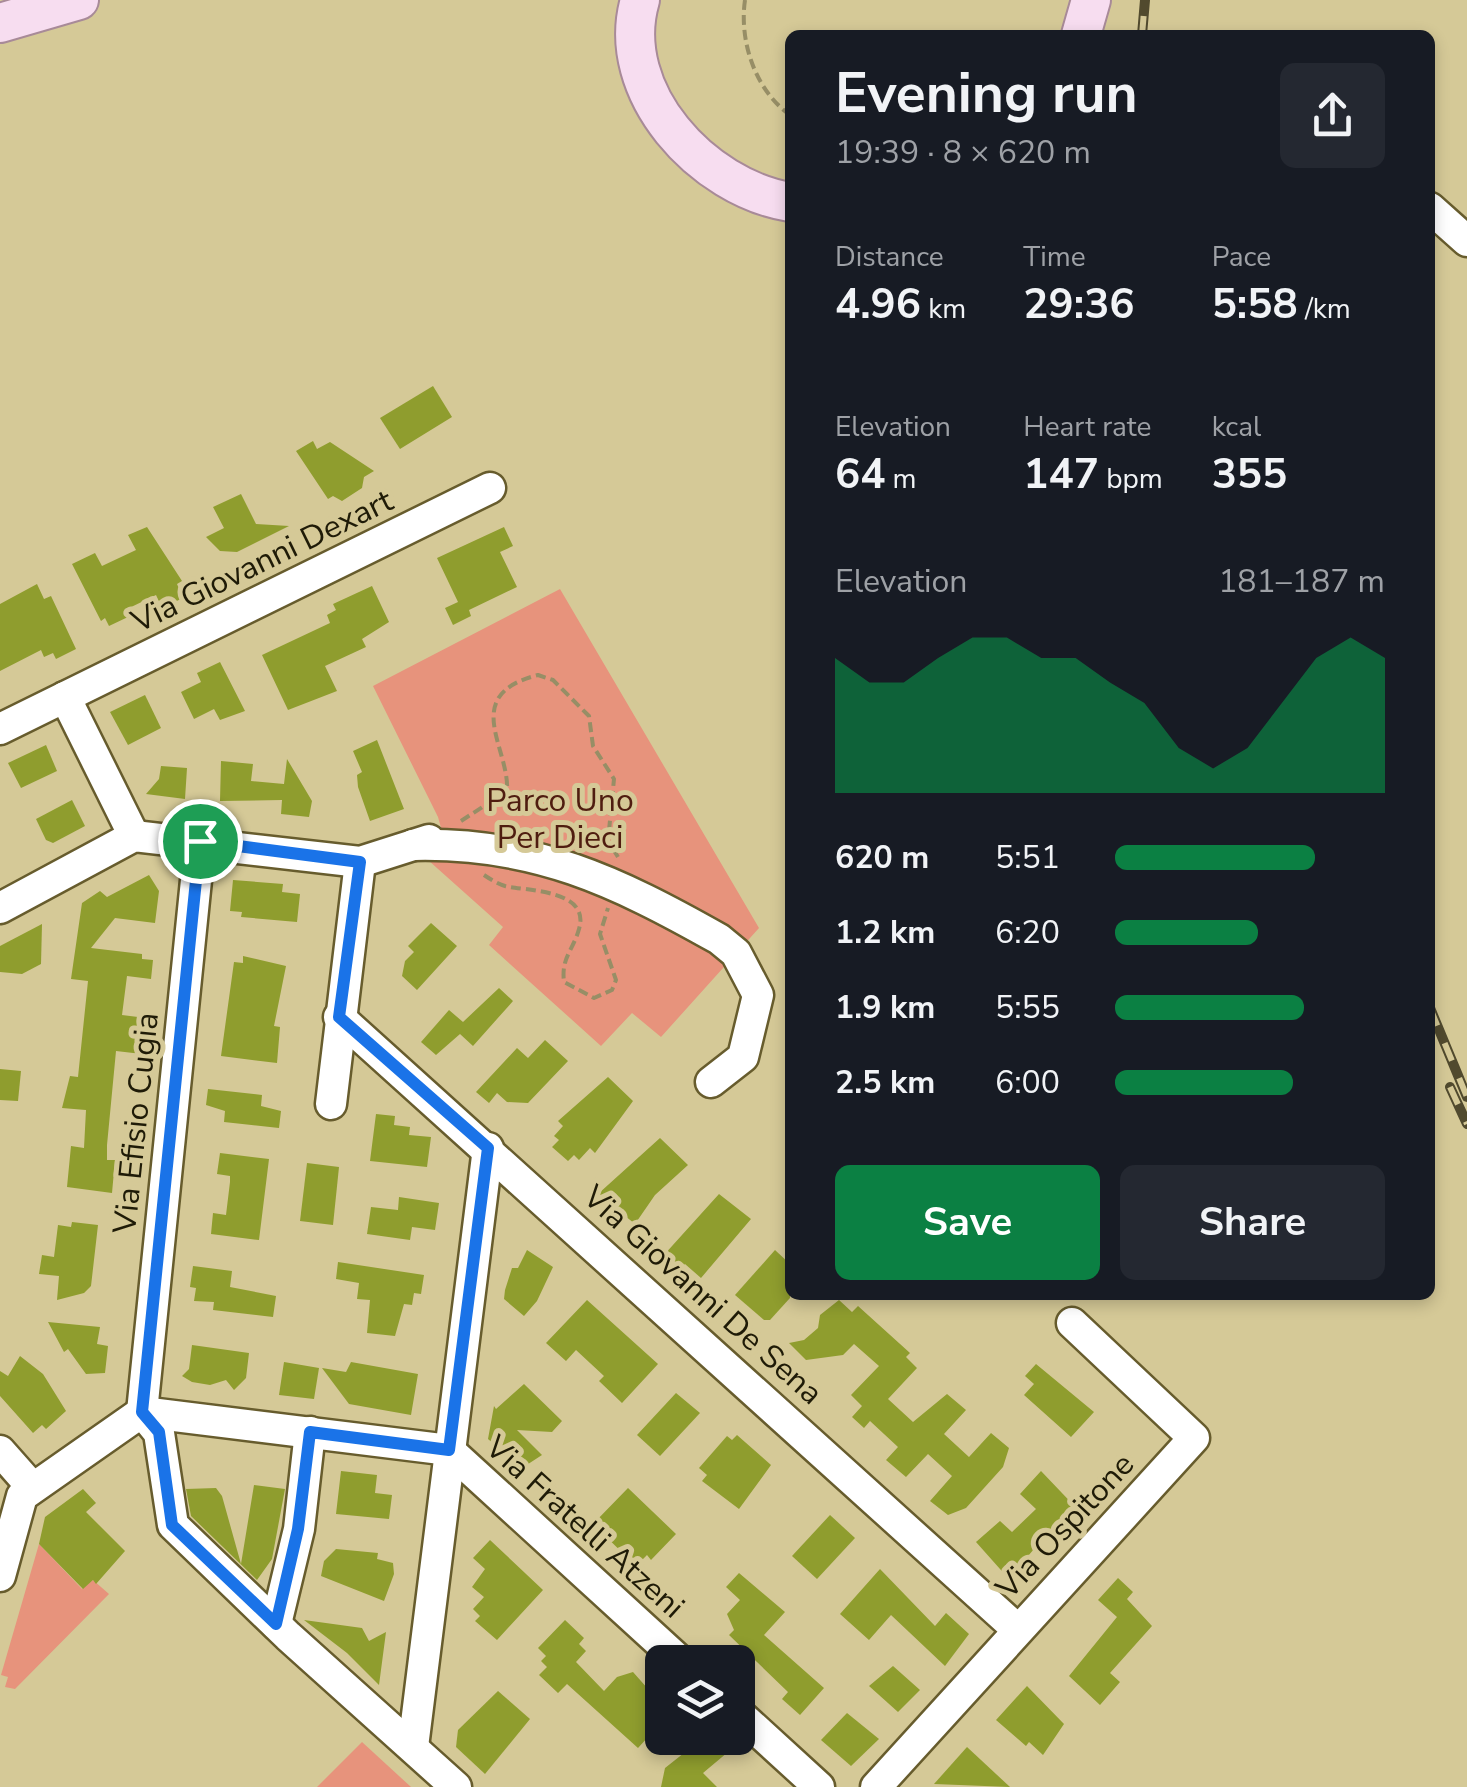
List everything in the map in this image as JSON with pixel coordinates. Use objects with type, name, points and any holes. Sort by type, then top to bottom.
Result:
[{"type":"main road","points":[[2,23],[78,0]]},
{"type":"main road","points":[[640,0],[634,38],[638,69],[650,97],[674,131],[731,182],[785,200]]},
{"type":"main road","points":[[1082,30],[1090,0]]},
{"type":"street","points":[[1435,212],[1467,241]]},
{"type":"street","name":"Via Giovanni Dexart","points":[[0,729],[490,488]]},
{"type":"street","points":[[65,698],[134,836]]},
{"type":"street","points":[[0,908],[134,836],[360,862],[424,842],[533,854],[565,863],[719,939],[736,953],[758,995],[743,1057],[711,1082]]},
{"type":"street","name":"Via Efisio Cugia","points":[[142,1412],[200,841]]},
{"type":"street","points":[[331,1104],[360,862]]},
{"type":"street","name":"Via Giovanni De Sena","points":[[339,1017],[1017,1629]]},
{"type":"street","points":[[412,1747],[488,1148]]},
{"type":"street","name":"Via Ospitone","points":[[876,1787],[1194,1438],[1072,1323]]},
{"type":"street","points":[[0,1576],[22,1496],[31,1486],[142,1412],[159,1432],[172,1525],[456,1787]]},
{"type":"street","name":"Via Fratelli Atzeni","points":[[142,1412],[449,1450],[663,1645]]},
{"type":"street","points":[[282,1630],[310,1432]]},
{"type":"street","points":[[0,1452],[31,1486]]},
{"type":"street","points":[[755,1728],[820,1787]]},
{"type":"path","points":[[746,0],[742,32],[756,74],[785,112]]},
{"type":"green space","name":"Parco Uno Per Dieci","points":[[560,589],[759,928],[661,1037],[632,1013],[601,1046],[489,945],[503,927],[428,860],[448,853],[438,817],[373,686]]},
{"type":"green space","points":[[39,1544],[82,1589],[93,1580],[109,1594],[15,1689],[5,1687],[8,1677],[1,1675]]},
{"type":"green space","points":[[362,1742],[411,1787],[317,1787]]},
{"type":"building","points":[[433,386],[452,417],[400,449],[380,418]]},
{"type":"building","points":[[313,441],[317,449],[330,442],[374,471],[364,477],[362,488],[342,501],[333,496],[328,499],[296,451]]},
{"type":"building","points":[[241,494],[256,524],[289,526],[237,552],[220,551],[206,537],[224,528],[213,507]]},
{"type":"building","points":[[147,527],[182,581],[177,584],[183,598],[162,608],[156,595],[125,610],[128,617],[109,626],[105,618],[101,621],[72,564],[95,553],[102,566],[136,550],[128,535]]},
{"type":"building","points":[[504,527],[513,546],[500,552],[517,587],[469,610],[471,616],[453,625],[445,608],[458,602],[437,558]]},
{"type":"building","points":[[37,584],[44,599],[51,596],[76,649],[56,659],[53,653],[44,657],[41,650],[0,671],[0,604]]},
{"type":"building","points":[[372,586],[389,622],[362,639],[366,647],[325,666],[337,691],[288,710],[262,655],[330,623],[327,615],[336,610],[333,604]]},
{"type":"building","points":[[220,662],[245,711],[220,720],[214,709],[194,719],[181,692],[201,682],[197,673]]},
{"type":"building","points":[[145,695],[161,728],[128,745],[110,712]]},
{"type":"building","points":[[377,740],[404,809],[370,821],[358,787],[357,775],[362,772],[353,751]]},
{"type":"building","points":[[46,745],[57,771],[21,788],[8,763]]},
{"type":"building","points":[[287,759],[312,801],[309,817],[281,814],[282,800],[220,801],[221,761],[253,764],[251,781],[284,784]]},
{"type":"building","points":[[161,766],[187,768],[185,799],[146,794],[159,779]]},
{"type":"building","points":[[72,800],[85,826],[53,843],[46,840],[36,819]]},
{"type":"building","points":[[149,875],[159,891],[155,923],[115,918],[91,948],[142,954],[142,959],[153,960],[151,979],[127,976],[122,1015],[146,1018],[142,1054],[116,1051],[107,1145],[107,1160],[115,1160],[112,1193],[67,1187],[71,1146],[84,1148],[86,1110],[62,1108],[70,1076],[78,1077],[88,981],[71,979],[82,903],[100,891],[107,897]]},
{"type":"building","points":[[233,880],[283,884],[282,892],[300,894],[297,922],[241,917],[242,912],[230,911]]},
{"type":"building","points":[[431,923],[457,946],[417,990],[402,976],[405,961],[414,952],[408,946]]},
{"type":"building","points":[[42,924],[41,964],[22,974],[0,972],[0,946]]},
{"type":"building","points":[[243,956],[286,966],[274,1026],[280,1027],[277,1063],[221,1056],[234,962],[243,963]]},
{"type":"building","points":[[499,988],[513,1001],[473,1046],[460,1034],[436,1055],[421,1042],[449,1010],[463,1022]]},
{"type":"building","points":[[545,1040],[568,1061],[528,1103],[507,1102],[497,1093],[489,1103],[476,1092],[517,1048],[528,1058]]},
{"type":"building","points":[[0,1069],[21,1071],[18,1101],[0,1100]]},
{"type":"building","points":[[608,1077],[633,1101],[595,1153],[590,1148],[579,1160],[574,1155],[568,1161],[552,1147],[559,1140],[554,1136],[563,1126],[558,1121]]},
{"type":"building","points":[[208,1089],[262,1095],[261,1106],[281,1111],[279,1128],[224,1122],[225,1111],[206,1105]]},
{"type":"building","points":[[376,1114],[395,1116],[394,1125],[410,1127],[409,1135],[431,1137],[427,1167],[370,1161]]},
{"type":"building","points":[[660,1138],[688,1165],[655,1195],[635,1224],[598,1194]]},
{"type":"building","points":[[220,1153],[269,1159],[259,1240],[211,1234],[213,1213],[226,1215],[230,1182],[230,1176],[217,1174]]},
{"type":"building","points":[[307,1163],[339,1167],[333,1225],[300,1221]]},
{"type":"building","points":[[719,1194],[751,1219],[701,1278],[685,1264],[678,1270],[663,1256]]},
{"type":"building","points":[[399,1197],[439,1203],[435,1230],[412,1227],[410,1240],[367,1234],[371,1207],[398,1210]]},
{"type":"building","points":[[72,1222],[98,1225],[91,1286],[84,1293],[57,1300],[59,1276],[39,1274],[42,1255],[54,1257],[58,1225],[71,1227]]},
{"type":"building","points":[[527,1250],[553,1267],[537,1301],[524,1316],[504,1299],[512,1268],[518,1268]]},
{"type":"building","points":[[775,1250],[785,1259],[785,1300],[788,1300],[770,1320],[764,1320],[735,1295]]},
{"type":"building","points":[[338,1262],[424,1275],[421,1294],[414,1293],[412,1305],[404,1304],[395,1336],[367,1333],[370,1300],[357,1299],[359,1283],[336,1279]]},
{"type":"building","points":[[193,1266],[232,1271],[230,1287],[276,1296],[273,1317],[213,1310],[214,1302],[194,1301],[196,1288],[190,1287]]},
{"type":"building","points":[[587,1300],[658,1364],[622,1403],[599,1381],[604,1376],[576,1350],[566,1361],[546,1343]]},
{"type":"building","points":[[839,1300],[852,1312],[858,1306],[910,1353],[906,1357],[917,1368],[888,1399],[913,1422],[947,1394],[966,1410],[944,1434],[969,1457],[991,1433],[1009,1448],[1003,1467],[966,1508],[948,1515],[930,1501],[952,1476],[928,1454],[906,1477],[886,1460],[898,1447],[870,1421],[864,1428],[852,1417],[862,1406],[851,1395],[879,1366],[854,1344],[843,1355],[806,1360],[789,1343],[804,1340],[818,1328],[820,1315]]},
{"type":"building","points":[[48,1322],[100,1327],[97,1344],[108,1346],[105,1373],[86,1374],[68,1349],[64,1352]]},
{"type":"building","points":[[192,1345],[249,1353],[246,1378],[234,1390],[226,1380],[210,1385],[182,1376],[189,1369]]},
{"type":"building","points":[[20,1356],[43,1374],[66,1411],[46,1429],[42,1425],[33,1433],[0,1396],[0,1371],[8,1376]]},
{"type":"building","points":[[284,1362],[319,1368],[314,1399],[279,1395]]},
{"type":"building","points":[[351,1362],[418,1374],[411,1415],[349,1404],[322,1368],[346,1372]]},
{"type":"building","points":[[1036,1364],[1094,1412],[1071,1437],[1024,1395],[1034,1384],[1025,1376]]},
{"type":"building","points":[[524,1384],[562,1421],[552,1432],[517,1430],[542,1455],[522,1468],[488,1439],[494,1406],[496,1409]]},
{"type":"building","points":[[676,1393],[700,1413],[660,1456],[637,1435]]},
{"type":"building","points":[[737,1435],[771,1465],[739,1509],[702,1481],[707,1475],[699,1468],[727,1436],[732,1440]]},
{"type":"building","points":[[341,1471],[377,1475],[375,1493],[392,1495],[389,1519],[336,1514]]},
{"type":"building","points":[[1041,1471],[1082,1514],[1064,1535],[1054,1526],[1028,1556],[1032,1560],[1008,1578],[976,1542],[1000,1521],[1012,1532],[1036,1509],[1020,1494]]},
{"type":"building","points":[[254,1485],[285,1489],[272,1559],[257,1580],[191,1516],[186,1489],[216,1488],[222,1496],[241,1564]]},
{"type":"building","points":[[628,1488],[676,1534],[651,1560],[647,1555],[636,1566],[593,1524]]},
{"type":"building","points":[[83,1489],[96,1503],[86,1512],[125,1551],[96,1584],[93,1580],[83,1589],[39,1544],[45,1517]]},
{"type":"building","points":[[830,1515],[855,1538],[817,1579],[792,1556]]},
{"type":"building","points":[[490,1540],[543,1590],[497,1640],[475,1621],[480,1616],[473,1609],[484,1597],[472,1587],[485,1569],[473,1558]]},
{"type":"building","points":[[336,1549],[378,1553],[377,1559],[393,1563],[394,1574],[384,1601],[321,1576],[324,1561]]},
{"type":"building","points":[[880,1569],[935,1626],[946,1613],[969,1634],[945,1666],[891,1615],[869,1640],[840,1614]]},
{"type":"building","points":[[739,1573],[785,1612],[764,1635],[824,1688],[800,1715],[782,1699],[788,1692],[755,1660],[755,1645],[739,1645],[729,1635],[734,1630],[727,1614],[740,1600],[726,1587]]},
{"type":"building","points":[[1118,1578],[1133,1592],[1127,1599],[1152,1626],[1110,1673],[1120,1682],[1100,1705],[1069,1676],[1117,1617],[1098,1600]]},
{"type":"building","points":[[304,1620],[362,1628],[369,1641],[386,1632],[379,1685],[347,1653]]},
{"type":"building","points":[[565,1620],[584,1638],[579,1644],[586,1651],[576,1662],[604,1691],[617,1677],[633,1672],[645,1686],[645,1740],[638,1748],[567,1684],[558,1693],[539,1675],[547,1667],[541,1661],[546,1656],[538,1648]]},
{"type":"building","points":[[893,1666],[920,1690],[898,1712],[869,1686]]},
{"type":"building","points":[[1027,1686],[1064,1724],[1043,1755],[996,1720]]},
{"type":"building","points":[[498,1691],[530,1719],[485,1774],[456,1747],[458,1730]]},
{"type":"building","points":[[847,1713],[879,1739],[851,1766],[821,1740]]},
{"type":"building","points":[[967,1747],[1010,1787],[934,1784]]},
{"type":"building","points":[[681,1755],[724,1755],[703,1773],[717,1787],[661,1787],[665,1768]]},
{"type":"railway","points":[[1142,30],[1145,0]]},
{"type":"railway","points":[[1435,1020],[1467,1097]]},
{"type":"railway","points":[[1450,1087],[1467,1124]]},
{"type":"route","points":[[200,841],[360,862],[339,1017],[488,1148],[449,1450],[310,1432],[298,1529],[276,1624],[172,1525],[159,1432],[142,1412],[200,841]]}]
